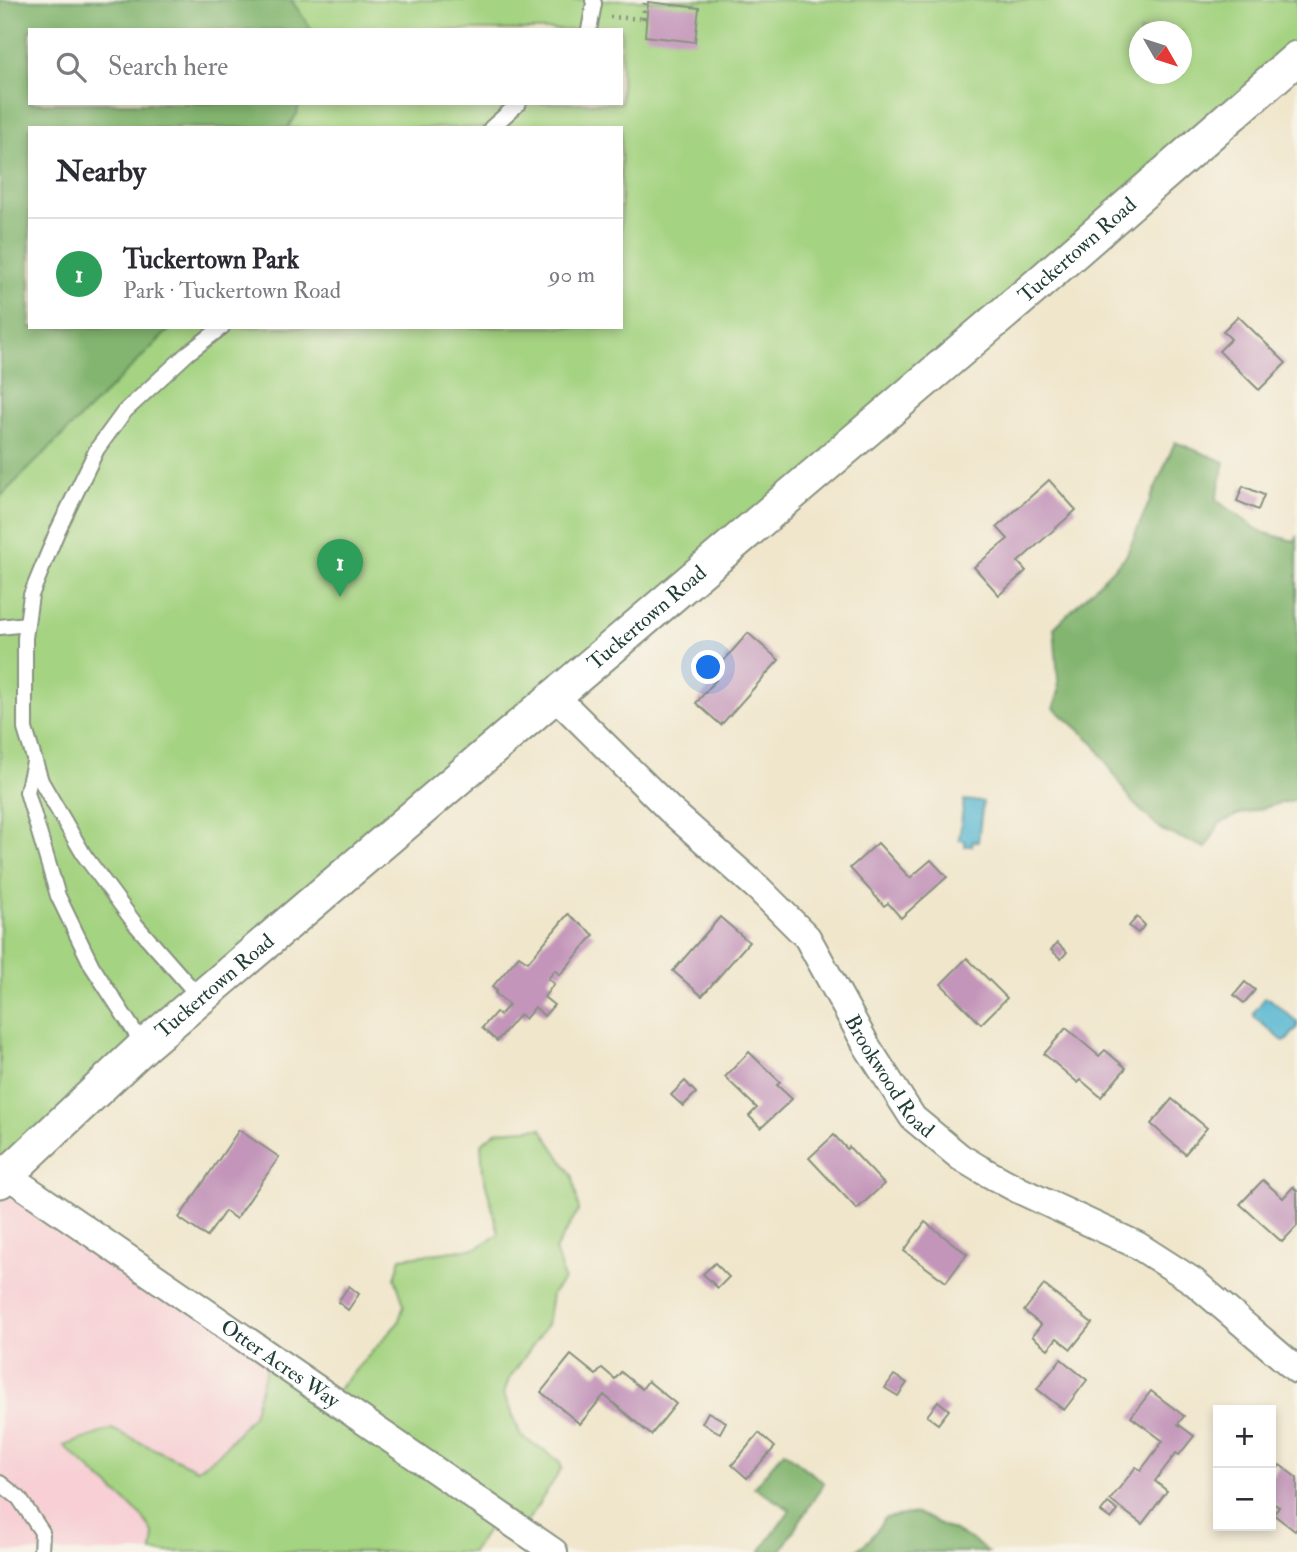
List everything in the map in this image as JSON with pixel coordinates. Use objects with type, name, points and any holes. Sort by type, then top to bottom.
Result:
[{"type":"street","name":"Tuckertown Road","points":[[4,1178],[144,1046],[1025,295],[1297,58]]},
{"type":"street","name":"Brookwood Road","points":[[555,696],[670,810],[759,888],[807,937],[868,1048],[913,1118],[960,1157],[980,1169],[1019,1191],[1137,1245],[1193,1281],[1297,1370]]},
{"type":"street","name":"Otter Acres Way","points":[[4,1178],[554,1552]]},
{"type":"lane","points":[[590,23],[593,0]]},
{"type":"lane","points":[[493,126],[517,105]]},
{"type":"lane","points":[[201,998],[136,925],[84,855],[41,781],[25,729],[25,638],[31,595],[57,532],[97,449],[124,412],[188,353],[219,329]]},
{"type":"lane","points":[[0,627],[27,624]]},
{"type":"lane","points":[[34,762],[27,792],[58,896],[92,966],[144,1046]]},
{"type":"lane","points":[[0,1483],[19,1498],[42,1532],[41,1552]]},
{"type":"path","points":[[590,23],[644,19],[645,0]]},
{"type":"shaded area","points":[[0,1179],[268,1362],[253,1415],[218,1455],[197,1469],[112,1429],[64,1446],[142,1516],[154,1535],[152,1552],[0,1552]]},
{"type":"green space","points":[[0,0],[291,0],[311,28],[28,28],[28,105],[299,105],[297,114],[288,126],[28,126],[28,329],[170,329],[0,497]]},
{"type":"green space","points":[[282,0],[1297,0],[1297,64],[0,1179],[0,492],[160,329],[623,329],[623,126],[280,126],[291,105],[623,105],[623,28],[301,28]]},
{"type":"green space","points":[[1175,442],[1225,462],[1216,500],[1261,532],[1294,541],[1297,537],[1297,799],[1237,815],[1219,824],[1206,848],[1163,831],[1133,803],[1093,742],[1054,708],[1059,691],[1054,628],[1126,556]]},
{"type":"green space","points":[[541,1128],[573,1177],[579,1210],[555,1250],[564,1279],[552,1294],[547,1325],[509,1379],[504,1394],[521,1436],[558,1460],[562,1468],[523,1528],[498,1515],[472,1552],[152,1552],[154,1535],[142,1516],[64,1446],[112,1429],[197,1469],[218,1455],[253,1415],[268,1362],[332,1396],[398,1323],[404,1305],[395,1278],[401,1258],[477,1248],[499,1234],[483,1173],[481,1144],[497,1131]]},
{"type":"green space","points":[[784,1451],[824,1483],[780,1552],[760,1552],[790,1510],[754,1487]]},
{"type":"green space","points":[[917,1513],[971,1539],[988,1552],[855,1552],[870,1539],[885,1518]]},
{"type":"water","points":[[964,800],[983,802],[978,842],[973,841],[972,846],[965,846],[965,841],[959,840]]},
{"type":"water","points":[[1265,998],[1270,999],[1297,1022],[1297,1028],[1287,1040],[1283,1041],[1254,1017],[1254,1012]]},
{"type":"building","points":[[648,2],[699,8],[695,42],[645,36]]},
{"type":"building","points":[[1238,316],[1286,363],[1259,390],[1219,351],[1231,339],[1223,331]]},
{"type":"building","points":[[1049,480],[1076,510],[1018,562],[1026,571],[999,595],[974,567],[1008,539],[997,527]]},
{"type":"building","points":[[1243,486],[1264,495],[1258,510],[1237,501]]},
{"type":"building","points":[[748,633],[779,660],[721,725],[696,703],[716,680],[711,675]]},
{"type":"building","points":[[878,843],[910,878],[931,860],[947,877],[901,918],[888,903],[884,906],[850,868]]},
{"type":"building","points":[[568,914],[594,935],[560,975],[555,970],[548,979],[554,984],[544,997],[554,1005],[544,1016],[535,1007],[525,1019],[520,1014],[497,1041],[482,1028],[496,1012],[500,1015],[509,1005],[492,987],[519,956],[528,962]]},
{"type":"building","points":[[720,917],[749,942],[702,996],[673,971]]},
{"type":"building","points":[[1137,917],[1145,925],[1138,933],[1129,926]]},
{"type":"building","points":[[1057,943],[1067,952],[1061,959],[1051,950]]},
{"type":"building","points":[[967,958],[1007,998],[981,1024],[941,984]]},
{"type":"building","points":[[1245,982],[1255,990],[1244,1003],[1234,995]]},
{"type":"building","points":[[1066,1028],[1099,1056],[1105,1050],[1126,1068],[1101,1097],[1081,1080],[1078,1083],[1044,1054]]},
{"type":"building","points":[[749,1052],[780,1082],[777,1085],[792,1099],[761,1128],[749,1116],[757,1108],[725,1077]]},
{"type":"building","points":[[685,1081],[696,1093],[683,1106],[671,1095]]},
{"type":"building","points":[[1172,1099],[1207,1128],[1185,1154],[1151,1124]]},
{"type":"building","points":[[239,1130],[279,1157],[236,1219],[225,1211],[207,1237],[179,1218]]},
{"type":"building","points":[[834,1135],[884,1184],[857,1209],[809,1158]]},
{"type":"building","points":[[1263,1180],[1283,1198],[1293,1187],[1297,1191],[1297,1226],[1282,1242],[1240,1204]]},
{"type":"building","points":[[925,1222],[967,1254],[946,1282],[904,1251]]},
{"type":"building","points":[[715,1263],[729,1277],[718,1288],[703,1274]]},
{"type":"building","points":[[1044,1285],[1092,1323],[1071,1349],[1057,1338],[1048,1349],[1032,1336],[1041,1325],[1024,1311]]},
{"type":"building","points":[[349,1286],[359,1294],[348,1310],[338,1302]]},
{"type":"building","points":[[571,1355],[596,1375],[602,1368],[615,1379],[621,1372],[642,1389],[648,1381],[676,1404],[651,1435],[604,1395],[580,1424],[541,1392]]},
{"type":"building","points":[[1061,1359],[1087,1380],[1064,1410],[1037,1389]]},
{"type":"building","points":[[894,1375],[907,1383],[898,1396],[885,1388]]},
{"type":"building","points":[[1151,1391],[1184,1416],[1178,1424],[1194,1436],[1179,1455],[1176,1453],[1155,1481],[1167,1491],[1142,1524],[1110,1500],[1136,1467],[1141,1470],[1163,1441],[1131,1417]]},
{"type":"building","points":[[938,1401],[949,1410],[938,1424],[927,1416]]},
{"type":"building","points":[[708,1412],[726,1422],[720,1433],[702,1423]]},
{"type":"building","points":[[759,1433],[775,1447],[747,1478],[732,1465]]},
{"type":"building","points":[[1280,1465],[1297,1478],[1295,1531],[1276,1516],[1279,1507],[1276,1505],[1276,1470]]},
{"type":"building","points":[[1108,1503],[1118,1511],[1111,1519],[1101,1512]]},
{"type":"place","name":"Tuckertown Park","points":[[340,597]]}]
